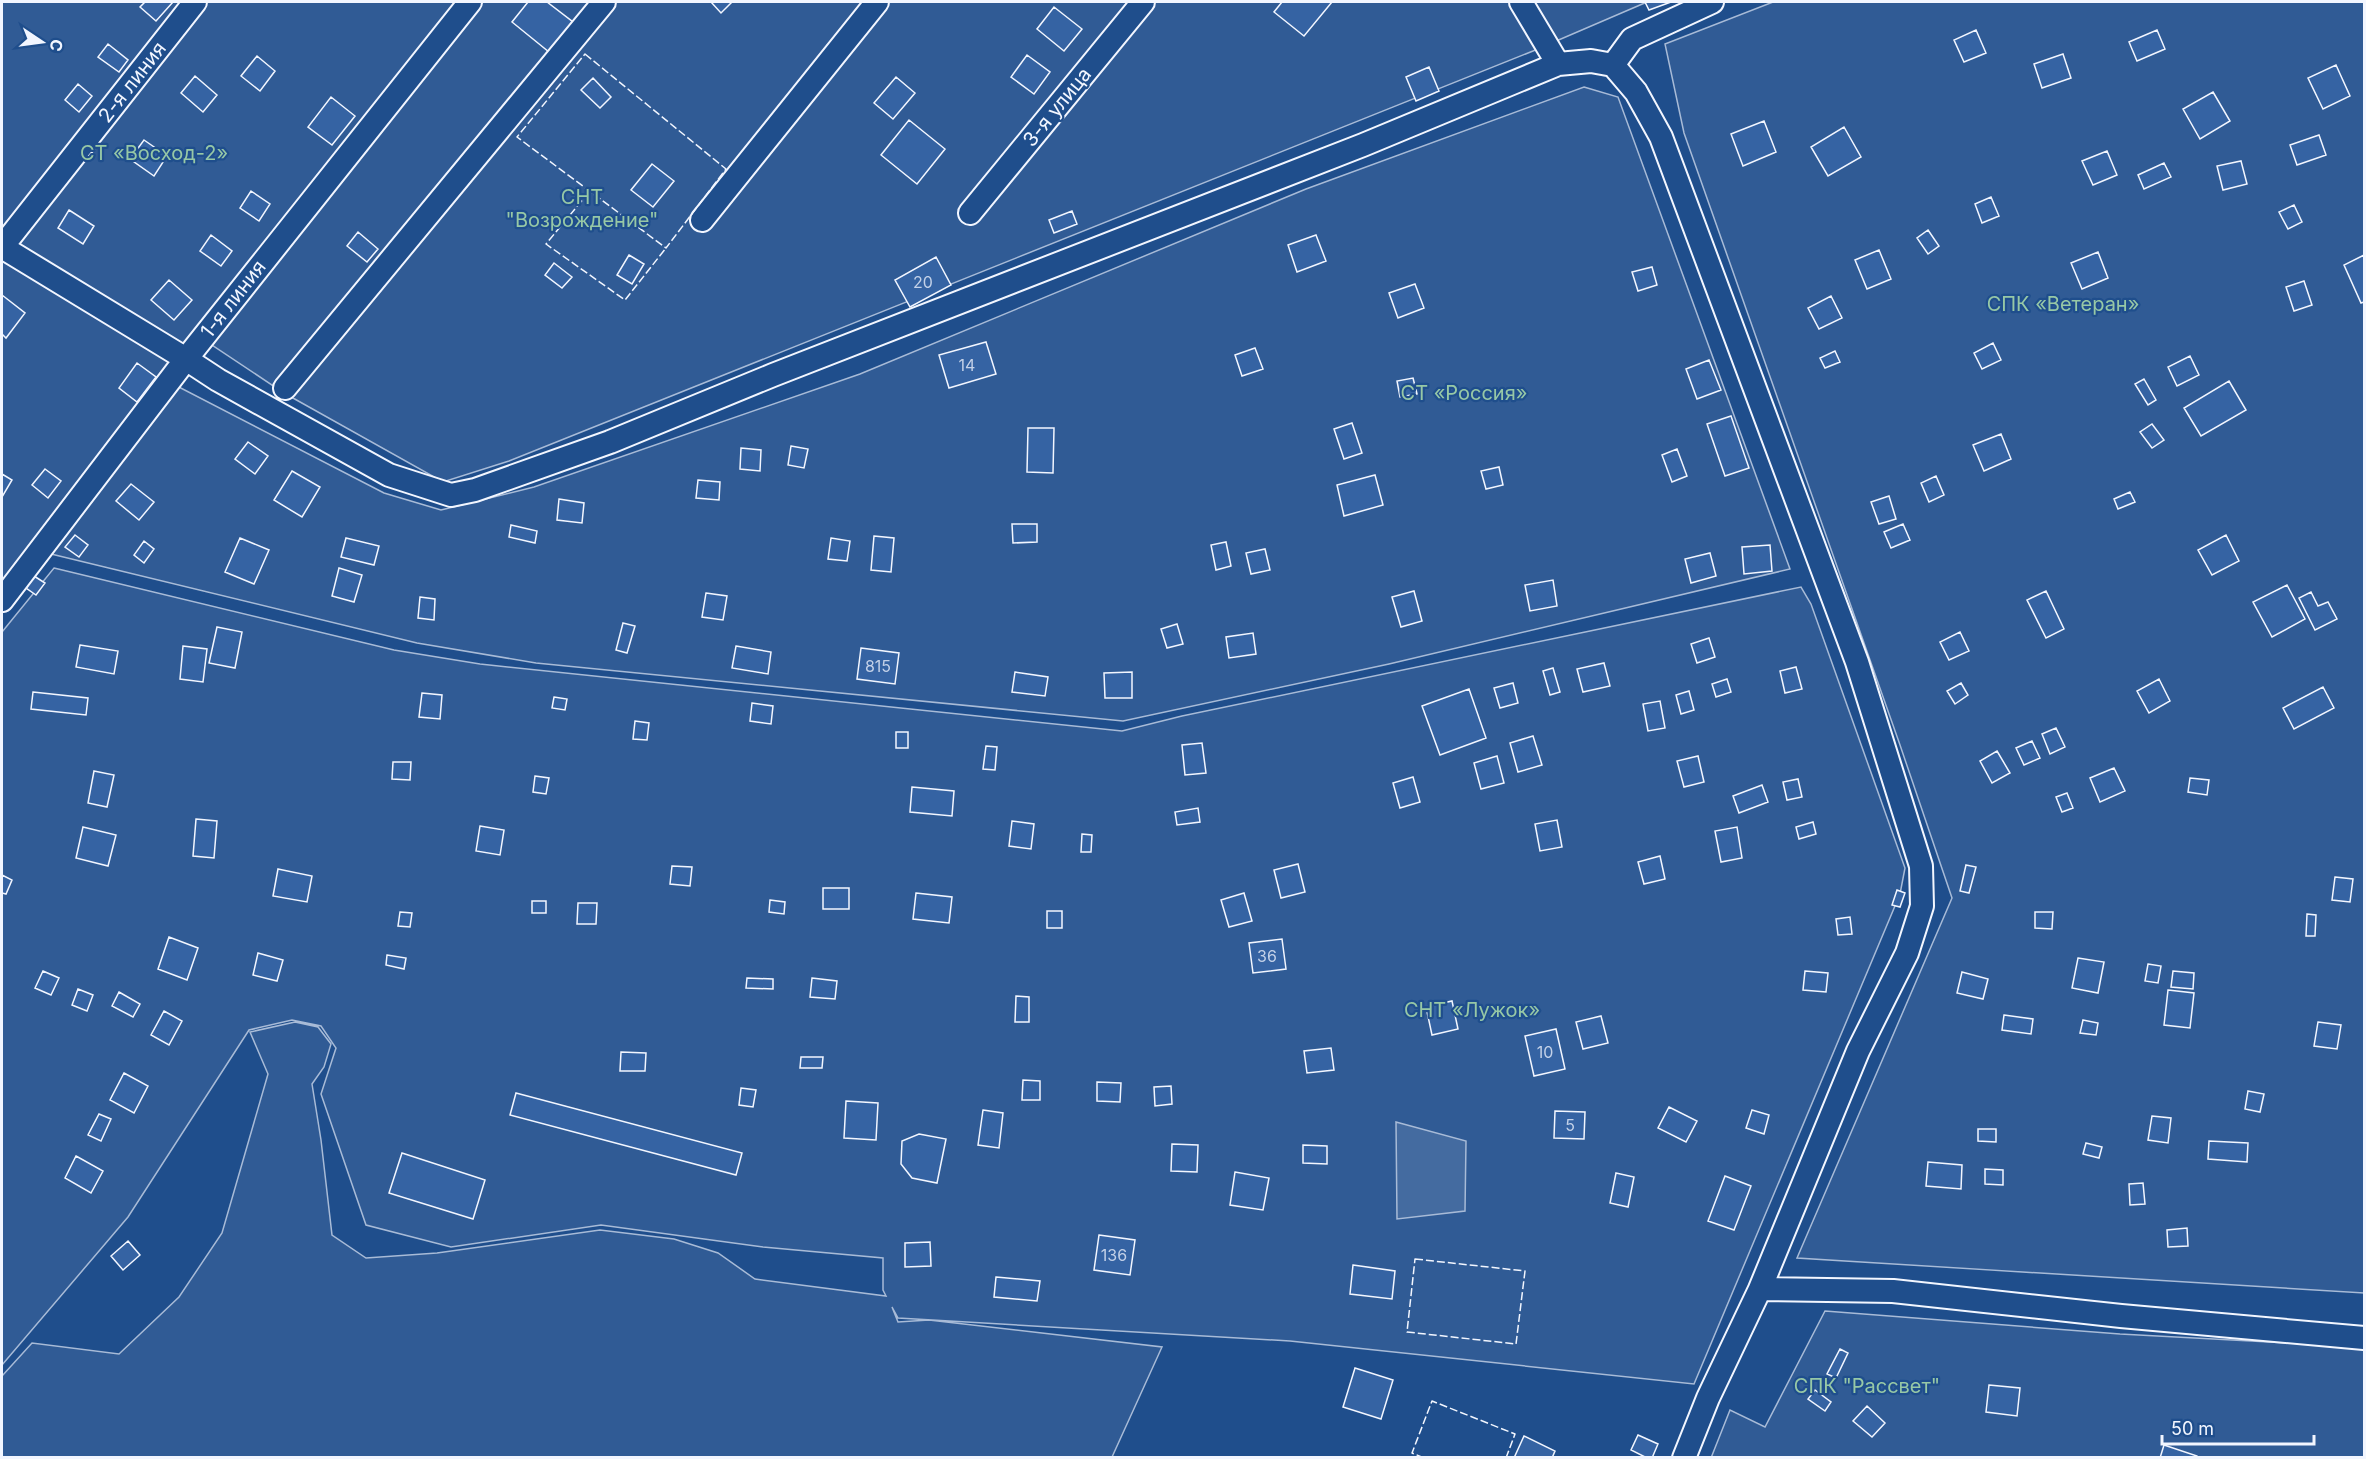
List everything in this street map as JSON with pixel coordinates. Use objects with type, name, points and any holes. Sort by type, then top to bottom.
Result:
[{"type":"street","name":"2-я линия","points":[[2,247],[195,2]]},
{"type":"street","name":"1-я линия","points":[[2,600],[186,359],[470,2]]},
{"type":"street","points":[[285,388],[604,2]]},
{"type":"street","points":[[702,220],[877,2]]},
{"type":"street","name":"3-я улица","points":[[970,213],[1143,2]]},
{"type":"street","points":[[1521,2],[1558,64]]},
{"type":"street","points":[[1613,65],[1632,39],[1712,2]]},
{"type":"street","points":[[2,247],[218,380],[389,476],[451,495],[475,490],[610,442],[784,370],[1363,145],[1558,64],[1591,61],[1613,65],[1636,92],[1662,137],[1857,662],[1921,866],[1922,906],[1907,952],[1858,1051],[1760,1289],[1708,1398],[1684,1458]]},
{"type":"street","points":[[1760,1289],[1893,1291],[2121,1316],[2364,1338]]},
{"type":"green space","name":"СТ «Восход-2»","points":[[2,2],[467,2],[2,593]]},
{"type":"green space","name":"СНТ \"Возрождение\"","points":[[483,2],[1647,2],[1533,51],[509,461],[443,482],[284,393],[212,345]]},
{"type":"green space","name":"СПК «Ветеран»","points":[[1773,2],[2364,2],[2364,1293],[1797,1258],[1952,898],[1684,133],[1665,44]]},
{"type":"green space","name":"СТ «Россия»","points":[[1584,87],[1618,97],[1790,569],[1389,664],[1123,721],[536,663],[417,643],[47,553],[175,385],[384,493],[441,510],[534,487],[860,374],[1306,189]]},
{"type":"green space","name":"СНТ «Лужок»","points":[[54,568],[394,650],[480,664],[1122,731],[1182,716],[1801,587],[1811,604],[1905,868],[1900,894],[1694,1384],[1290,1341],[898,1318],[892,1307],[898,1322],[929,1320],[1162,1347],[1112,1457],[2,1457],[2,1376],[32,1343],[119,1354],[179,1297],[222,1233],[268,1074],[250,1032],[295,1022],[318,1027],[331,1044],[324,1067],[312,1084],[332,1235],[366,1258],[437,1253],[600,1230],[674,1239],[718,1253],[755,1279],[886,1296],[883,1290],[883,1258],[763,1247],[601,1225],[451,1247],[366,1225],[321,1094],[336,1048],[321,1026],[292,1020],[249,1030],[128,1217],[2,1365],[2,632]]},
{"type":"green space","name":"СПК \"Рассвет\"","points":[[1825,1311],[2120,1334],[2364,1347],[2364,1457],[1711,1458],[1730,1410],[1765,1427]]},
{"type":"shaded area","points":[[1396,1122],[1466,1141],[1465,1211],[1397,1219]]},
{"type":"building","points":[[145,2],[173,2],[156,21],[140,7]]},
{"type":"building","points":[[528,2],[547,2],[573,22],[549,52],[512,22]]},
{"type":"building","points":[[711,2],[732,2],[721,13]]},
{"type":"building","points":[[1282,2],[1332,2],[1304,36],[1274,12]]},
{"type":"building","points":[[1645,2],[1671,2],[1649,10]]},
{"type":"building","points":[[1054,7],[1082,29],[1064,51],[1037,29]]},
{"type":"building","points":[[1976,30],[1986,53],[1964,62],[1954,40]]},
{"type":"building","points":[[2157,30],[2165,49],[2137,61],[2129,42]]},
{"type":"building","points":[[108,44],[128,60],[119,72],[98,57]]},
{"type":"building","points":[[2063,54],[2071,78],[2042,88],[2034,64]]},
{"type":"building","points":[[1027,55],[1050,72],[1034,94],[1011,77]]},
{"type":"building","points":[[257,56],[275,71],[260,91],[241,76]]},
{"type":"building","points":[[2336,65],[2350,96],[2323,109],[2308,78]]},
{"type":"building","points":[[1429,67],[1439,91],[1416,101],[1406,77]]},
{"type":"building","points":[[195,76],[217,95],[203,112],[181,93]]},
{"type":"building","points":[[896,77],[915,93],[893,119],[874,103]]},
{"type":"building","points":[[593,78],[611,97],[600,108],[581,90]]},
{"type":"building","points":[[78,84],[92,96],[79,112],[65,100]]},
{"type":"building","points":[[2213,92],[2230,121],[2200,139],[2183,109]]},
{"type":"building","points":[[331,97],[355,116],[332,145],[308,127]]},
{"type":"building","points":[[909,120],[945,149],[917,184],[881,155]]},
{"type":"building","points":[[1764,121],[1776,152],[1743,166],[1731,134]]},
{"type":"building","points":[[1844,127],[1861,157],[1828,176],[1811,147]]},
{"type":"building","points":[[2319,135],[2326,155],[2297,165],[2290,145]]},
{"type":"building","points":[[144,140],[167,156],[154,176],[130,159]]},
{"type":"building","points":[[2107,151],[2117,175],[2093,185],[2082,161]]},
{"type":"building","points":[[2241,161],[2247,184],[2223,190],[2217,166]]},
{"type":"building","points":[[2164,163],[2171,177],[2144,189],[2138,175]]},
{"type":"building","points":[[652,164],[674,181],[653,207],[631,190]]},
{"type":"building","points":[[251,191],[270,204],[259,221],[240,208]]},
{"type":"building","points":[[1991,197],[1999,216],[1982,223],[1975,204]]},
{"type":"building","points":[[2294,205],[2302,222],[2288,229],[2279,212]]},
{"type":"building","points":[[69,210],[94,226],[83,244],[58,228]]},
{"type":"building","points":[[1072,211],[1077,224],[1054,233],[1049,220]]},
{"type":"building","points":[[1928,230],[1939,246],[1928,254],[1917,238]]},
{"type":"building","points":[[358,232],[378,249],[367,262],[347,246]]},
{"type":"building","points":[[211,235],[232,251],[221,266],[200,251]]},
{"type":"building","points":[[1316,235],[1326,261],[1297,272],[1288,245]]},
{"type":"building","points":[[1879,250],[1891,279],[1867,289],[1855,260]]},
{"type":"building","points":[[2098,252],[2108,278],[2082,289],[2071,263]]},
{"type":"building","points":[[629,255],[644,264],[632,284],[617,275]]},
{"type":"building","points":[[2364,255],[2364,302],[2361,303],[2344,265]]},
{"type":"building","points":[[936,257],[951,285],[910,307],[895,280]]},
{"type":"building","points":[[554,263],[572,277],[562,288],[545,275]]},
{"type":"building","points":[[1652,267],[1657,285],[1638,291],[1632,272]]},
{"type":"building","points":[[169,280],[192,300],[174,320],[151,300]]},
{"type":"building","points":[[2304,281],[2312,305],[2294,311],[2286,287]]},
{"type":"building","points":[[1415,284],[1424,308],[1398,318],[1389,293]]},
{"type":"building","points":[[2,295],[25,313],[6,338],[2,334]]},
{"type":"building","points":[[1831,296],[1842,318],[1819,329],[1808,308]]},
{"type":"building","points":[[986,342],[996,374],[949,388],[939,355]]},
{"type":"building","points":[[1993,343],[2001,360],[1982,369],[1974,353]]},
{"type":"building","points":[[1255,348],[1263,369],[1242,376],[1235,355]]},
{"type":"building","points":[[1835,351],[1840,362],[1825,368],[1820,358]]},
{"type":"building","points":[[2190,356],[2199,375],[2177,386],[2168,367]]},
{"type":"building","points":[[1709,360],[1721,390],[1697,399],[1686,369]]},
{"type":"building","points":[[137,363],[156,377],[137,402],[119,388]]},
{"type":"building","points":[[1413,378],[1417,394],[1400,397],[1397,381]]},
{"type":"building","points":[[2144,379],[2156,400],[2148,405],[2135,384]]},
{"type":"building","points":[[2229,381],[2246,410],[2201,436],[2184,408]]},
{"type":"building","points":[[1731,416],[1749,468],[1725,476],[1707,424]]},
{"type":"building","points":[[1352,423],[1362,453],[1344,459],[1334,429]]},
{"type":"building","points":[[2152,424],[2164,440],[2152,448],[2140,432]]},
{"type":"building","points":[[1028,428],[1054,428],[1053,473],[1027,472]]},
{"type":"building","points":[[2001,434],[2011,459],[1984,471],[1973,445]]},
{"type":"building","points":[[248,442],[268,456],[255,474],[235,459]]},
{"type":"building","points":[[791,446],[808,449],[804,468],[788,465]]},
{"type":"building","points":[[741,448],[761,450],[760,471],[740,469]]},
{"type":"building","points":[[1677,449],[1687,476],[1672,482],[1662,455]]},
{"type":"building","points":[[1499,467],[1503,485],[1486,489],[1481,471]]},
{"type":"building","points":[[45,469],[61,481],[48,498],[32,485]]},
{"type":"building","points":[[292,471],[320,487],[302,517],[274,500]]},
{"type":"building","points":[[2,474],[12,480],[2,497]]},
{"type":"building","points":[[1375,475],[1383,505],[1344,516],[1337,485]]},
{"type":"building","points":[[1936,476],[1944,495],[1929,502],[1921,483]]},
{"type":"building","points":[[698,480],[720,482],[719,500],[696,498]]},
{"type":"building","points":[[131,484],[154,502],[139,520],[116,501]]},
{"type":"building","points":[[2130,492],[2135,502],[2118,509],[2114,499]]},
{"type":"building","points":[[1889,496],[1896,519],[1879,524],[1871,502]]},
{"type":"building","points":[[559,499],[584,503],[582,523],[557,520]]},
{"type":"building","points":[[1012,524],[1037,524],[1037,542],[1013,543]]},
{"type":"building","points":[[1903,524],[1910,540],[1891,548],[1884,532]]},
{"type":"building","points":[[511,525],[537,531],[535,543],[509,537]]},
{"type":"building","points":[[75,535],[88,545],[79,557],[65,547]]},
{"type":"building","points":[[2226,535],[2239,561],[2212,575],[2198,550]]},
{"type":"building","points":[[874,536],[894,538],[891,572],[871,570]]},
{"type":"building","points":[[240,538],[269,550],[254,584],[225,572]]},
{"type":"building","points":[[346,538],[379,546],[374,565],[341,557]]},
{"type":"building","points":[[831,538],[850,541],[847,561],[828,559]]},
{"type":"building","points":[[144,541],[154,549],[144,563],[134,555]]},
{"type":"building","points":[[1226,542],[1231,566],[1216,570],[1211,545]]},
{"type":"building","points":[[1770,545],[1772,571],[1744,574],[1742,547]]},
{"type":"building","points":[[1265,549],[1270,570],[1251,574],[1246,553]]},
{"type":"building","points":[[1710,553],[1716,576],[1691,583],[1685,559]]},
{"type":"building","points":[[339,568],[362,575],[354,602],[332,596]]},
{"type":"building","points":[[34,576],[45,583],[36,595],[26,588]]},
{"type":"building","points":[[1553,580],[1557,606],[1530,611],[1525,585]]},
{"type":"building","points":[[2287,585],[2305,619],[2272,637],[2253,602]]},
{"type":"building","points":[[1414,591],[1422,621],[1401,627],[1392,597]]},
{"type":"building","points":[[2046,591],[2064,629],[2046,638],[2027,600]]},
{"type":"building","points":[[2311,592],[2318,606],[2328,602],[2337,619],[2315,630],[2299,598]]},
{"type":"building","points":[[706,593],[727,596],[723,620],[702,617]]},
{"type":"building","points":[[420,597],[435,599],[434,620],[418,618]]},
{"type":"building","points":[[623,623],[635,626],[627,653],[616,650]]},
{"type":"building","points":[[1177,624],[1183,644],[1167,648],[1161,629]]},
{"type":"building","points":[[217,627],[242,632],[235,668],[209,663]]},
{"type":"building","points":[[1960,632],[1969,651],[1949,660],[1940,642]]},
{"type":"building","points":[[1253,633],[1256,654],[1229,658],[1226,637]]},
{"type":"building","points":[[1709,638],[1715,657],[1697,663],[1691,644]]},
{"type":"building","points":[[80,645],[118,651],[114,674],[76,667]]},
{"type":"building","points":[[183,646],[207,649],[203,682],[180,679]]},
{"type":"building","points":[[736,646],[771,652],[768,674],[732,668]]},
{"type":"building","points":[[861,648],[899,653],[895,684],[857,679]]},
{"type":"building","points":[[1604,663],[1610,686],[1583,692],[1577,669]]},
{"type":"building","points":[[1796,667],[1802,689],[1785,693],[1780,671]]},
{"type":"building","points":[[1553,668],[1560,692],[1550,695],[1543,671]]},
{"type":"building","points":[[1015,672],[1048,677],[1045,696],[1012,692]]},
{"type":"building","points":[[1132,672],[1132,698],[1105,698],[1104,673]]},
{"type":"building","points":[[1727,679],[1731,692],[1716,697],[1712,684]]},
{"type":"building","points":[[2159,679],[2170,701],[2149,713],[2137,691]]},
{"type":"building","points":[[1513,683],[1518,703],[1500,708],[1494,688]]},
{"type":"building","points":[[1961,683],[1968,695],[1955,704],[1947,691]]},
{"type":"building","points":[[2323,687],[2334,708],[2294,729],[2283,708]]},
{"type":"building","points":[[1469,689],[1486,738],[1440,755],[1422,706]]},
{"type":"building","points":[[1689,691],[1694,710],[1681,714],[1676,695]]},
{"type":"building","points":[[33,692],[88,698],[86,715],[31,709]]},
{"type":"building","points":[[422,693],[442,695],[440,719],[419,717]]},
{"type":"building","points":[[554,697],[567,699],[565,710],[552,708]]},
{"type":"building","points":[[1660,701],[1665,728],[1648,731],[1643,704]]},
{"type":"building","points":[[752,703],[773,706],[771,724],[750,721]]},
{"type":"building","points":[[635,721],[649,723],[647,740],[633,739]]},
{"type":"building","points":[[2056,728],[2065,747],[2050,754],[2042,734]]},
{"type":"building","points":[[896,732],[908,732],[908,748],[896,748]]},
{"type":"building","points":[[1533,736],[1542,765],[1518,772],[1510,743]]},
{"type":"building","points":[[2032,741],[2040,758],[2024,765],[2016,748]]},
{"type":"building","points":[[1202,743],[1206,773],[1185,775],[1182,745]]},
{"type":"building","points":[[986,746],[997,747],[995,770],[983,769]]},
{"type":"building","points":[[1997,751],[2010,773],[1992,783],[1980,761]]},
{"type":"building","points":[[1497,756],[1504,783],[1481,789],[1474,763]]},
{"type":"building","points":[[1698,756],[1704,782],[1684,787],[1677,761]]},
{"type":"building","points":[[393,762],[411,762],[410,780],[392,779]]},
{"type":"building","points":[[2114,768],[2125,791],[2100,802],[2090,778]]},
{"type":"building","points":[[94,771],[114,775],[107,807],[88,803]]},
{"type":"building","points":[[535,776],[549,778],[546,794],[533,792]]},
{"type":"building","points":[[1413,777],[1420,802],[1400,808],[1393,783]]},
{"type":"building","points":[[2190,778],[2209,780],[2207,795],[2188,792]]},
{"type":"building","points":[[1798,779],[1802,797],[1787,800],[1783,782]]},
{"type":"building","points":[[1762,785],[1768,802],[1739,813],[1733,796]]},
{"type":"building","points":[[912,787],[954,791],[952,816],[910,812]]},
{"type":"building","points":[[2067,793],[2073,808],[2062,812],[2056,797]]},
{"type":"building","points":[[1198,808],[1200,822],[1177,825],[1175,812]]},
{"type":"building","points":[[196,819],[217,821],[214,858],[193,856]]},
{"type":"building","points":[[1557,820],[1562,847],[1540,851],[1535,824]]},
{"type":"building","points":[[1012,821],[1034,824],[1031,849],[1009,846]]},
{"type":"building","points":[[1813,822],[1816,834],[1799,839],[1796,827]]},
{"type":"building","points":[[480,826],[504,830],[500,855],[476,851]]},
{"type":"building","points":[[83,827],[116,835],[108,866],[76,858]]},
{"type":"building","points":[[1737,827],[1742,858],[1721,862],[1715,831]]},
{"type":"building","points":[[1082,834],[1092,835],[1091,852],[1081,852]]},
{"type":"building","points":[[1660,856],[1665,879],[1644,884],[1638,862]]},
{"type":"building","points":[[1298,864],[1305,892],[1281,898],[1274,870]]},
{"type":"building","points":[[1966,865],[1976,867],[1969,893],[1960,891]]},
{"type":"building","points":[[672,866],[692,867],[690,886],[670,884]]},
{"type":"building","points":[[278,869],[312,876],[307,902],[273,896]]},
{"type":"building","points":[[2,875],[12,880],[6,894],[2,893]]},
{"type":"building","points":[[2335,877],[2353,879],[2350,902],[2332,900]]},
{"type":"building","points":[[823,888],[849,888],[849,909],[823,909]]},
{"type":"building","points":[[1897,890],[1905,893],[1900,907],[1892,905]]},
{"type":"building","points":[[916,893],[952,897],[949,923],[913,919]]},
{"type":"building","points":[[1244,893],[1252,921],[1229,927],[1221,900]]},
{"type":"building","points":[[770,900],[785,902],[784,914],[769,912]]},
{"type":"building","points":[[532,901],[546,901],[546,913],[532,913]]},
{"type":"building","points":[[578,903],[597,903],[596,924],[577,924]]},
{"type":"building","points":[[1047,911],[1062,911],[1062,928],[1047,928]]},
{"type":"building","points":[[400,912],[412,913],[410,927],[398,926]]},
{"type":"building","points":[[2035,912],[2053,912],[2052,929],[2035,928]]},
{"type":"building","points":[[2307,914],[2316,915],[2315,936],[2306,936]]},
{"type":"building","points":[[1850,917],[1852,934],[1838,935],[1836,919]]},
{"type":"building","points":[[169,937],[198,948],[187,980],[158,969]]},
{"type":"building","points":[[1282,939],[1286,969],[1253,973],[1249,943]]},
{"type":"building","points":[[258,953],[283,960],[277,981],[253,975]]},
{"type":"building","points":[[387,955],[406,958],[404,969],[386,965]]},
{"type":"building","points":[[2078,958],[2104,962],[2098,993],[2072,988]]},
{"type":"building","points":[[2148,964],[2161,966],[2158,983],[2145,981]]},
{"type":"building","points":[[43,971],[59,978],[51,995],[35,988]]},
{"type":"building","points":[[1805,971],[1828,973],[1826,992],[1803,990]]},
{"type":"building","points":[[2173,971],[2194,973],[2193,989],[2171,987]]},
{"type":"building","points":[[1962,972],[1988,979],[1983,999],[1957,993]]},
{"type":"building","points":[[747,978],[773,979],[773,989],[746,988]]},
{"type":"building","points":[[812,978],[837,981],[835,999],[810,997]]},
{"type":"building","points":[[78,989],[93,995],[87,1011],[72,1005]]},
{"type":"building","points":[[2168,990],[2194,993],[2190,1028],[2164,1025]]},
{"type":"building","points":[[119,992],[140,1004],[133,1017],[112,1006]]},
{"type":"building","points":[[1016,996],[1029,997],[1029,1022],[1015,1022]]},
{"type":"building","points":[[1452,1001],[1458,1029],[1432,1035],[1426,1007]]},
{"type":"building","points":[[164,1011],[182,1021],[169,1045],[151,1035]]},
{"type":"building","points":[[2004,1015],[2033,1019],[2031,1034],[2002,1030]]},
{"type":"building","points":[[1601,1016],[1608,1043],[1583,1049],[1576,1022]]},
{"type":"building","points":[[2083,1020],[2098,1023],[2096,1035],[2080,1033]]},
{"type":"building","points":[[2318,1022],[2341,1025],[2337,1049],[2314,1046]]},
{"type":"building","points":[[1556,1029],[1565,1069],[1534,1076],[1525,1036]]},
{"type":"building","points":[[1331,1048],[1334,1070],[1307,1073],[1304,1051]]},
{"type":"building","points":[[621,1052],[646,1053],[645,1071],[620,1071]]},
{"type":"building","points":[[801,1057],[823,1057],[822,1068],[800,1068]]},
{"type":"building","points":[[124,1073],[148,1086],[134,1113],[110,1100]]},
{"type":"building","points":[[1023,1080],[1040,1081],[1040,1100],[1022,1100]]},
{"type":"building","points":[[1097,1082],[1121,1083],[1120,1102],[1097,1101]]},
{"type":"building","points":[[1171,1086],[1172,1104],[1155,1106],[1154,1087]]},
{"type":"building","points":[[741,1088],[756,1090],[753,1107],[739,1105]]},
{"type":"building","points":[[2248,1091],[2264,1094],[2260,1112],[2245,1109]]},
{"type":"building","points":[[516,1093],[742,1153],[736,1175],[510,1115]]},
{"type":"building","points":[[846,1101],[878,1103],[876,1140],[844,1138]]},
{"type":"building","points":[[1669,1107],[1697,1121],[1686,1142],[1658,1128]]},
{"type":"building","points":[[983,1110],[1003,1113],[999,1148],[978,1145]]},
{"type":"building","points":[[1752,1110],[1769,1115],[1764,1134],[1746,1128]]},
{"type":"building","points":[[1555,1111],[1585,1112],[1584,1139],[1554,1138]]},
{"type":"building","points":[[99,1114],[111,1119],[101,1141],[88,1135]]},
{"type":"building","points":[[2152,1116],[2171,1118],[2168,1143],[2148,1140]]},
{"type":"building","points":[[1978,1129],[1996,1129],[1996,1142],[1978,1141]]},
{"type":"building","points":[[919,1134],[946,1139],[937,1183],[912,1178],[901,1164],[902,1141]]},
{"type":"building","points":[[2209,1141],[2248,1143],[2247,1162],[2208,1159]]},
{"type":"building","points":[[2086,1143],[2102,1147],[2099,1158],[2083,1154]]},
{"type":"building","points":[[1172,1144],[1198,1145],[1197,1172],[1171,1171]]},
{"type":"building","points":[[1303,1145],[1327,1146],[1327,1164],[1303,1163]]},
{"type":"building","points":[[402,1153],[485,1180],[473,1219],[389,1193]]},
{"type":"building","points":[[76,1156],[103,1171],[91,1193],[65,1178]]},
{"type":"building","points":[[1928,1162],[1962,1165],[1961,1189],[1926,1186]]},
{"type":"building","points":[[1985,1169],[2003,1170],[2003,1185],[1985,1184]]},
{"type":"building","points":[[1235,1172],[1269,1178],[1263,1210],[1230,1205]]},
{"type":"building","points":[[1616,1173],[1634,1177],[1628,1207],[1610,1203]]},
{"type":"building","points":[[1725,1176],[1751,1186],[1734,1230],[1708,1221]]},
{"type":"building","points":[[2143,1183],[2145,1204],[2130,1205],[2129,1184]]},
{"type":"building","points":[[2187,1228],[2188,1246],[2168,1247],[2167,1230]]},
{"type":"building","points":[[1099,1235],[1135,1240],[1130,1275],[1094,1270]]},
{"type":"building","points":[[128,1241],[140,1255],[123,1270],[111,1256]]},
{"type":"building","points":[[930,1242],[931,1266],[905,1267],[905,1243]]},
{"type":"building","points":[[1353,1265],[1395,1271],[1392,1299],[1350,1294]]},
{"type":"building","points":[[996,1277],[1040,1281],[1037,1301],[994,1297]]},
{"type":"building","points":[[1840,1349],[1848,1353],[1836,1378],[1827,1374]]},
{"type":"building","points":[[1355,1368],[1393,1380],[1381,1419],[1343,1407]]},
{"type":"building","points":[[1989,1385],[2020,1388],[2017,1416],[1986,1412]]},
{"type":"building","points":[[1815,1390],[1831,1402],[1825,1411],[1808,1399]]},
{"type":"building","points":[[1867,1406],[1885,1423],[1872,1437],[1853,1421]]},
{"type":"building","points":[[1638,1435],[1658,1444],[1652,1458],[1631,1450]]},
{"type":"building","points":[[1524,1436],[1555,1451],[1552,1458],[1514,1458]]},
{"type":"building","points":[[2164,1445],[2197,1456],[2197,1458],[2160,1458]]},
{"type":"fence","points":[[585,54],[726,169],[666,248],[517,137],[585,54]]},
{"type":"fence","points":[[589,192],[546,244],[625,300],[666,248]]},
{"type":"fence","points":[[1415,1259],[1525,1271],[1516,1344],[1407,1332],[1415,1259]]},
{"type":"fence","points":[[1424,1458],[1412,1453],[1432,1401],[1515,1434],[1506,1458]]}]
